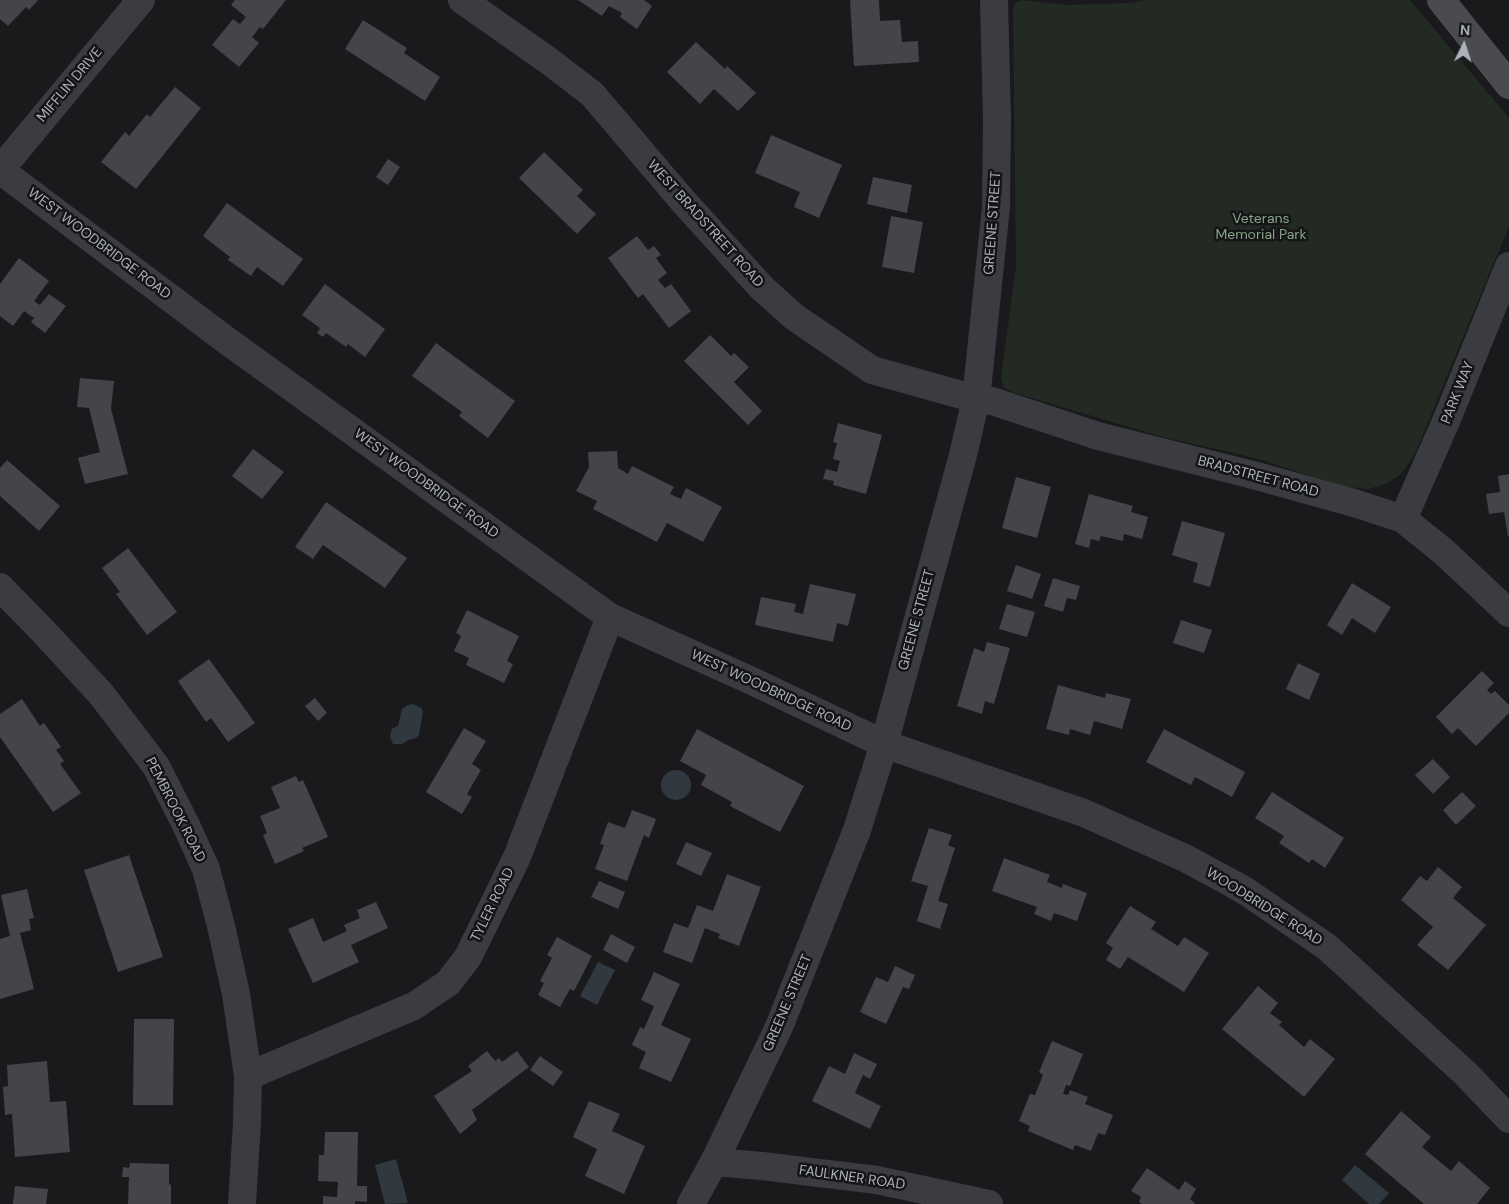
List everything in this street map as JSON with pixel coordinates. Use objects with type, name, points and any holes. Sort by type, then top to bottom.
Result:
[{"type":"main road","points":[[1441,0],[1509,85]]},
{"type":"street","name":"MIFFLIN DRIVE","points":[[0,170],[141,0]]},
{"type":"street","name":"WEST BRADSTREET ROAD","points":[[462,0],[549,61],[592,94],[699,219],[761,287],[793,316],[872,370],[976,399]]},
{"type":"street","name":"GREENE STREET","points":[[691,1204],[714,1162],[770,1046],[857,830],[884,744],[963,455],[976,399],[996,207],[998,119],[994,0]]},
{"type":"street","name":"WEST WOODBRIDGE ROAD","points":[[0,170],[241,351],[610,617],[884,744]]},
{"type":"street","name":"PARK WAY","points":[[1403,519],[1447,418],[1509,266]]},
{"type":"street","name":"BRADSTREET ROAD","points":[[976,399],[992,401],[1098,436],[1253,475],[1354,503],[1403,519],[1444,552],[1509,613]]},
{"type":"street","name":"PEMBROOK ROAD","points":[[0,587],[101,694],[156,766],[206,869],[236,994],[248,1076],[242,1204]]},
{"type":"street","name":"TYLER ROAD","points":[[248,1076],[414,1006],[448,983],[468,957],[517,857],[610,617]]},
{"type":"street","name":"WOODBRIDGE ROAD","points":[[884,744],[1084,813],[1186,858],[1246,892],[1327,947],[1466,1074],[1509,1119]]},
{"type":"street","name":"FAULKNER ROAD","points":[[714,1162],[877,1180],[989,1204]]},
{"type":"green space","name":"Veterans Memorial Park","points":[[1022,0],[1066,5],[1129,3],[1146,0],[1410,0],[1509,118],[1509,226],[1414,456],[1401,474],[1386,484],[1368,489],[1341,486],[1259,459],[1156,435],[1015,393],[1003,387],[1001,376],[1016,268],[1013,9],[1015,3]]},
{"type":"shaded area","points":[[413,704],[421,708],[423,712],[419,735],[402,744],[393,744],[390,737],[391,731],[398,726],[402,709]]},
{"type":"shaded area","points":[[676,770],[687,774],[691,785],[687,796],[676,800],[665,796],[661,785],[665,774]]},
{"type":"shaded area","points":[[598,962],[615,970],[597,1005],[580,996]]},
{"type":"shaded area","points":[[396,1159],[408,1203],[385,1204],[375,1165]]},
{"type":"shaded area","points":[[1355,1165],[1389,1193],[1379,1204],[1369,1204],[1342,1180]]},
{"type":"building","points":[[0,0],[38,0],[29,10],[26,7],[8,26],[0,19]]},
{"type":"building","points":[[235,0],[286,0],[263,29],[260,27],[252,37],[259,43],[239,67],[212,45],[233,19],[240,24],[246,17],[231,5]]},
{"type":"building","points":[[578,0],[644,0],[652,6],[637,29],[620,17],[622,13],[609,6],[602,16]]},
{"type":"building","points":[[850,0],[879,0],[880,21],[900,20],[902,42],[918,41],[919,62],[854,66]]},
{"type":"building","points":[[363,20],[407,48],[404,53],[440,77],[425,101],[345,49]]},
{"type":"building","points":[[696,42],[725,69],[727,66],[756,93],[738,111],[714,89],[700,104],[667,72]]},
{"type":"building","points":[[175,87],[201,108],[136,189],[101,162],[125,132],[129,136],[147,114],[150,117]]},
{"type":"building","points":[[771,135],[842,165],[819,218],[794,207],[800,192],[755,173]]},
{"type":"building","points":[[544,152],[583,190],[577,196],[596,214],[577,234],[519,178]]},
{"type":"building","points":[[388,159],[400,167],[388,185],[376,177]]},
{"type":"building","points":[[873,177],[912,185],[907,213],[867,204]]},
{"type":"building","points":[[227,203],[303,259],[283,286],[257,267],[251,276],[228,260],[230,257],[203,236]]},
{"type":"building","points":[[891,216],[923,222],[914,273],[882,267]]},
{"type":"building","points":[[637,236],[648,250],[654,246],[661,255],[656,258],[667,273],[658,280],[665,288],[671,284],[691,311],[669,328],[643,294],[638,298],[608,258]]},
{"type":"building","points":[[19,258],[49,281],[34,301],[40,305],[49,294],[66,306],[45,333],[31,322],[34,318],[24,311],[13,326],[0,316],[0,284]]},
{"type":"building","points":[[325,284],[385,329],[365,357],[348,344],[346,347],[326,333],[323,337],[317,333],[320,328],[302,315]]},
{"type":"building","points":[[710,335],[731,356],[734,353],[749,367],[734,382],[762,411],[748,425],[684,361]]},
{"type":"building","points":[[436,343],[515,401],[488,438],[459,416],[462,412],[412,376]]},
{"type":"building","points":[[80,378],[114,381],[111,409],[128,474],[85,484],[78,458],[100,452],[89,408],[77,407]]},
{"type":"building","points":[[838,423],[882,435],[866,494],[833,485],[834,481],[823,479],[826,469],[837,472],[840,461],[833,459],[837,443],[833,442]]},
{"type":"building","points":[[253,449],[284,472],[262,499],[232,476]]},
{"type":"building","points":[[617,451],[618,468],[628,474],[632,466],[674,487],[670,494],[681,499],[686,488],[722,507],[703,542],[667,523],[657,542],[593,509],[597,501],[576,491],[589,467],[588,452]]},
{"type":"building","points":[[7,460],[60,506],[39,531],[0,496],[0,468]]},
{"type":"building","points":[[1509,474],[1508,536],[1504,512],[1489,514],[1486,494],[1500,492],[1498,476]]},
{"type":"building","points":[[1016,477],[1051,487],[1037,538],[1002,528]]},
{"type":"building","points":[[1089,494],[1133,506],[1131,512],[1148,517],[1142,539],[1124,534],[1123,541],[1101,536],[1099,541],[1091,539],[1089,548],[1075,544]]},
{"type":"building","points":[[326,502],[407,558],[385,588],[323,545],[313,559],[295,547]]},
{"type":"building","points":[[1182,521],[1225,533],[1210,587],[1193,582],[1198,563],[1172,555]]},
{"type":"building","points":[[128,548],[177,612],[147,635],[116,594],[120,592],[102,568]]},
{"type":"building","points":[[1016,565],[1041,574],[1032,599],[1007,591]]},
{"type":"building","points":[[1053,578],[1080,586],[1076,600],[1067,598],[1063,612],[1044,606]]},
{"type":"building","points":[[1352,583],[1391,607],[1375,633],[1352,618],[1342,635],[1327,625]]},
{"type":"building","points":[[810,584],[856,594],[848,626],[837,623],[833,642],[755,625],[761,597],[796,604],[794,612],[803,614]]},
{"type":"building","points":[[1007,604],[1035,612],[1027,637],[999,629]]},
{"type":"building","points":[[467,610],[519,636],[507,661],[513,664],[504,683],[466,665],[469,658],[454,651],[461,636],[456,633]]},
{"type":"building","points":[[1181,620],[1212,630],[1204,653],[1173,643]]},
{"type":"building","points":[[987,642],[1010,648],[994,704],[985,701],[982,714],[957,706],[974,648],[984,652]]},
{"type":"building","points":[[209,659],[255,723],[228,742],[211,718],[206,722],[178,681]]},
{"type":"building","points":[[1298,663],[1320,674],[1309,700],[1286,689]]},
{"type":"building","points":[[1482,671],[1494,683],[1487,690],[1491,694],[1495,691],[1509,705],[1509,713],[1476,746],[1458,728],[1452,734],[1436,717]]},
{"type":"building","points":[[1058,685],[1105,698],[1106,693],[1131,699],[1122,729],[1094,721],[1090,735],[1070,729],[1069,735],[1046,729]]},
{"type":"building","points":[[315,698],[327,713],[318,721],[305,706]]},
{"type":"building","points":[[22,699],[40,726],[44,723],[61,747],[56,750],[64,761],[60,764],[81,793],[53,812],[0,737],[0,714]]},
{"type":"building","points":[[464,728],[486,741],[472,764],[481,770],[467,794],[472,797],[462,814],[426,792]]},
{"type":"building","points":[[697,729],[804,786],[780,832],[730,806],[732,802],[701,785],[706,775],[680,761]]},
{"type":"building","points":[[1164,729],[1245,772],[1232,797],[1195,777],[1191,785],[1146,762]]},
{"type":"building","points":[[1433,759],[1450,777],[1433,794],[1415,775]]},
{"type":"building","points":[[296,776],[299,782],[303,780],[328,837],[302,848],[304,851],[275,864],[263,835],[267,833],[260,816],[280,808],[271,787]]},
{"type":"building","points":[[1272,792],[1344,838],[1325,868],[1312,859],[1309,863],[1279,843],[1284,836],[1255,818]]},
{"type":"building","points":[[1462,792],[1476,806],[1456,825],[1443,810]]},
{"type":"building","points":[[632,810],[656,819],[649,838],[644,835],[627,881],[595,869],[604,845],[600,844],[608,822],[625,828]]},
{"type":"building","points":[[929,828],[952,835],[948,845],[955,848],[938,901],[948,904],[940,929],[917,921],[928,886],[911,881]]},
{"type":"building","points":[[686,842],[712,853],[701,876],[676,864]]},
{"type":"building","points":[[129,855],[163,957],[118,972],[84,870]]},
{"type":"building","points":[[1004,858],[1050,875],[1047,882],[1062,888],[1063,884],[1087,893],[1077,921],[1054,913],[1051,921],[1034,914],[1037,907],[992,891]]},
{"type":"building","points":[[1438,867],[1462,887],[1453,898],[1486,925],[1448,970],[1417,945],[1433,927],[1401,900],[1420,876],[1427,881]]},
{"type":"building","points":[[727,874],[761,887],[739,946],[718,938],[720,934],[705,928],[692,963],[663,952],[674,923],[688,928],[697,905],[713,911]]},
{"type":"building","points":[[599,881],[625,892],[618,909],[591,897]]},
{"type":"building","points":[[27,889],[34,918],[29,919],[31,930],[20,933],[34,989],[0,999],[0,939],[10,936],[1,895]]},
{"type":"building","points":[[376,902],[388,928],[351,945],[359,962],[313,983],[288,929],[313,918],[323,942],[347,931],[344,925],[360,918],[357,910]]},
{"type":"building","points":[[1130,906],[1156,922],[1151,929],[1178,946],[1184,937],[1209,953],[1184,992],[1128,957],[1120,969],[1106,960],[1113,948],[1106,943]]},
{"type":"building","points":[[611,934],[635,947],[627,963],[603,950]]},
{"type":"building","points":[[557,937],[592,956],[574,991],[570,989],[560,1007],[538,995],[544,983],[540,981],[552,958],[547,955]]},
{"type":"building","points":[[895,966],[915,975],[909,989],[903,987],[886,1024],[860,1012],[876,977],[888,982]]},
{"type":"building","points":[[654,972],[680,984],[661,1025],[691,1039],[671,1082],[639,1068],[646,1052],[632,1045],[640,1027],[644,1029],[654,1006],[641,1000]]},
{"type":"building","points":[[1258,986],[1278,1003],[1270,1013],[1282,1022],[1279,1025],[1304,1047],[1310,1039],[1335,1059],[1304,1097],[1222,1029]]},
{"type":"building","points":[[134,1019],[174,1019],[173,1105],[133,1105]]},
{"type":"building","points":[[1052,1041],[1083,1054],[1070,1086],[1066,1085],[1063,1094],[1068,1095],[1070,1090],[1088,1097],[1085,1104],[1113,1115],[1105,1135],[1098,1133],[1091,1151],[1075,1145],[1073,1150],[1028,1131],[1030,1126],[1019,1121],[1030,1094],[1035,1095],[1043,1075],[1039,1072]]},
{"type":"building","points":[[487,1051],[495,1061],[499,1058],[502,1062],[517,1051],[529,1067],[472,1110],[477,1120],[460,1134],[434,1096],[472,1071],[468,1066]]},
{"type":"building","points":[[854,1053],[877,1064],[870,1079],[863,1075],[855,1093],[881,1106],[870,1129],[812,1101],[829,1066],[845,1074]]},
{"type":"building","points":[[540,1056],[563,1072],[553,1086],[530,1070]]},
{"type":"building","points":[[47,1061],[50,1102],[66,1101],[70,1152],[15,1157],[12,1114],[5,1115],[3,1087],[8,1086],[7,1065]]},
{"type":"building","points":[[589,1101],[620,1114],[612,1131],[645,1146],[624,1194],[585,1176],[597,1149],[573,1137]]},
{"type":"building","points":[[1401,1111],[1431,1137],[1422,1147],[1451,1171],[1459,1161],[1490,1188],[1477,1204],[1424,1204],[1365,1154]]},
{"type":"building","points":[[325,1132],[358,1132],[357,1186],[367,1186],[367,1202],[355,1201],[355,1204],[323,1204],[323,1196],[337,1197],[338,1182],[318,1181],[319,1155],[324,1155]]},
{"type":"building","points":[[130,1163],[169,1164],[171,1204],[128,1204],[129,1177],[122,1177],[123,1167],[129,1168]]},
{"type":"building","points":[[1147,1168],[1179,1190],[1185,1181],[1196,1189],[1190,1199],[1195,1203],[1142,1204],[1139,1202],[1141,1197],[1131,1191]]},
{"type":"building","points":[[15,1186],[48,1189],[46,1204],[13,1204]]}]
